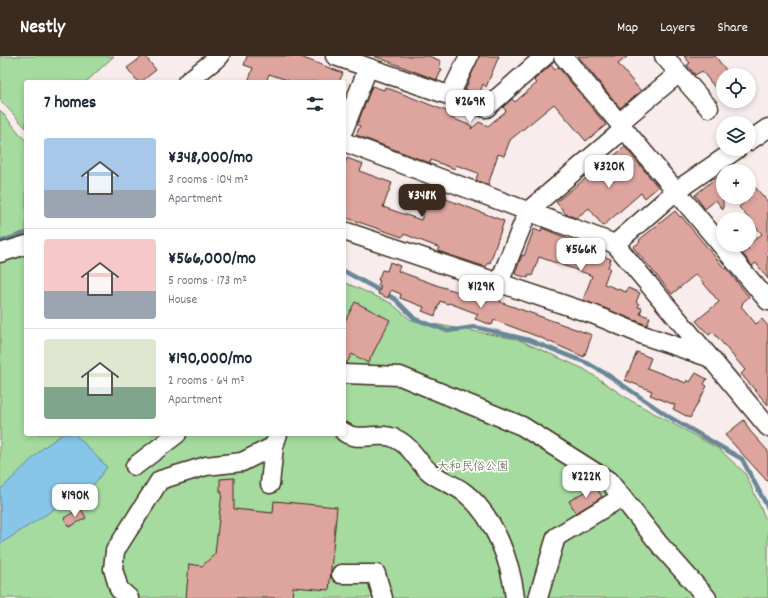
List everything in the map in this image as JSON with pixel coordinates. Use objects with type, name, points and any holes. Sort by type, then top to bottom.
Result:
[{"type":"street","points":[[190,80],[220,56]]},
{"type":"street","points":[[335,56],[486,108],[545,56]]},
{"type":"street","points":[[450,95],[469,56]]},
{"type":"street","points":[[562,56],[768,302]]},
{"type":"street","points":[[664,56],[709,108]]},
{"type":"street","points":[[346,124],[368,68]]},
{"type":"street","points":[[499,283],[528,211],[679,73]]},
{"type":"street","points":[[756,136],[768,128]]},
{"type":"street","points":[[346,143],[615,244],[768,427]]},
{"type":"street","points":[[615,244],[676,191],[727,156]]},
{"type":"street","points":[[346,232],[595,315],[643,335],[708,357]]},
{"type":"street","points":[[0,253],[24,246]]},
{"type":"street","points":[[346,374],[400,376],[522,426],[609,481],[660,545],[707,598]]},
{"type":"street","points":[[346,434],[350,437],[393,437],[409,447],[430,472],[465,493],[489,520],[506,557],[516,598]]},
{"type":"street","points":[[135,466],[173,436]]},
{"type":"street","points":[[270,484],[276,440]]},
{"type":"street","points":[[129,598],[119,589],[113,569],[115,551],[160,480],[206,466],[242,462],[276,440]]},
{"type":"street","points":[[538,598],[556,537],[622,497]]},
{"type":"street","points":[[341,574],[376,574],[383,598]]},
{"type":"green space","points":[[0,56],[114,56],[88,80],[24,80],[24,126],[0,100]]},
{"type":"green space","name":"大和民俗公園","points":[[0,110],[24,139],[24,436],[346,436],[346,283],[391,303],[411,320],[517,339],[584,369],[630,400],[719,449],[745,473],[768,524],[768,598],[0,598]]},
{"type":"water","points":[[60,436],[77,436],[107,467],[95,483],[0,544],[0,490],[44,447]]},
{"type":"building","points":[[145,56],[156,70],[144,80],[136,80],[127,68]]},
{"type":"building","points":[[247,56],[298,56],[343,73],[340,80],[287,80],[269,74],[267,80],[249,80],[253,68],[244,65]]},
{"type":"building","points":[[374,56],[429,56],[441,61],[439,68],[442,69],[437,80]]},
{"type":"building","points":[[479,56],[499,56],[486,87],[483,84],[479,95],[465,90]]},
{"type":"building","points":[[578,56],[628,56],[618,64],[641,91],[620,108]]},
{"type":"building","points":[[684,56],[715,56],[724,68],[716,68],[716,89],[702,71],[695,75],[687,65],[690,63]]},
{"type":"building","points":[[551,65],[555,70],[558,67],[606,125],[586,141],[554,104],[510,140],[504,156],[498,154],[488,185],[476,180],[478,173],[456,165],[455,169],[431,160],[430,163],[356,135],[360,126],[357,125],[372,86],[384,90],[385,87],[453,114],[451,118],[472,126],[471,129],[479,122],[488,126],[506,111],[503,107],[512,99],[515,102],[537,83],[534,80]]},
{"type":"building","points":[[625,147],[658,187],[645,198],[641,193],[603,226],[589,208],[576,218],[566,214],[556,202]]},
{"type":"building","points":[[347,158],[363,164],[360,171],[392,183],[383,207],[421,220],[432,190],[447,196],[446,199],[504,221],[490,263],[488,262],[486,267],[438,251],[440,248],[404,234],[402,237],[346,218]]},
{"type":"building","points":[[716,178],[716,200],[705,209],[695,195]]},
{"type":"building","points":[[756,188],[768,202],[768,251],[766,253],[768,255],[768,279],[756,263],[752,266],[743,254],[745,252],[756,252],[756,239],[762,234],[756,227],[756,212],[743,212],[739,207],[742,204],[756,204]]},
{"type":"building","points":[[719,204],[723,204],[723,210]]},
{"type":"building","points":[[675,211],[680,217],[681,216],[725,269],[726,268],[749,297],[742,303],[743,304],[741,306],[756,324],[762,319],[768,326],[768,405],[741,374],[745,370],[713,332],[709,335],[696,321],[719,302],[696,274],[672,294],[633,247],[640,242],[639,240]]},
{"type":"building","points":[[542,228],[585,246],[584,249],[611,259],[608,267],[610,268],[604,284],[626,292],[628,288],[640,293],[636,302],[639,304],[638,307],[642,308],[640,314],[650,317],[647,325],[583,300],[592,276],[585,273],[539,257],[532,276],[529,275],[528,278],[515,274],[522,255],[524,256],[534,229],[541,232]]},
{"type":"building","points":[[390,262],[400,266],[398,271],[439,286],[459,292],[460,290],[485,299],[486,295],[501,300],[500,302],[592,335],[584,357],[539,337],[494,320],[492,325],[475,319],[478,314],[449,303],[440,301],[435,316],[422,311],[424,307],[400,298],[401,294],[391,290],[388,298],[378,294],[381,286],[378,285],[380,281],[378,280],[382,270],[387,271]]},
{"type":"building","points":[[355,302],[390,320],[368,363],[352,354],[346,364],[346,319]]},
{"type":"building","points":[[637,352],[651,358],[647,368],[686,383],[687,380],[690,382],[696,373],[707,379],[704,384],[707,386],[690,418],[673,409],[675,405],[650,395],[652,391],[625,380]]},
{"type":"building","points":[[744,420],[750,431],[768,451],[768,482],[725,435]]},
{"type":"building","points":[[234,478],[234,509],[273,513],[274,501],[337,507],[329,590],[293,587],[292,598],[186,598],[189,564],[202,566],[215,554],[222,492],[220,492],[220,479]]},
{"type":"building","points":[[596,486],[602,497],[576,513],[569,501]]},
{"type":"building","points":[[81,508],[86,518],[69,527],[64,518]]},
{"type":"waterway","points":[[0,242],[24,234]]},
{"type":"waterway","points":[[346,272],[395,299],[415,319],[448,331],[475,327],[529,340],[587,363],[608,375],[671,418],[742,459],[768,508]]}]
